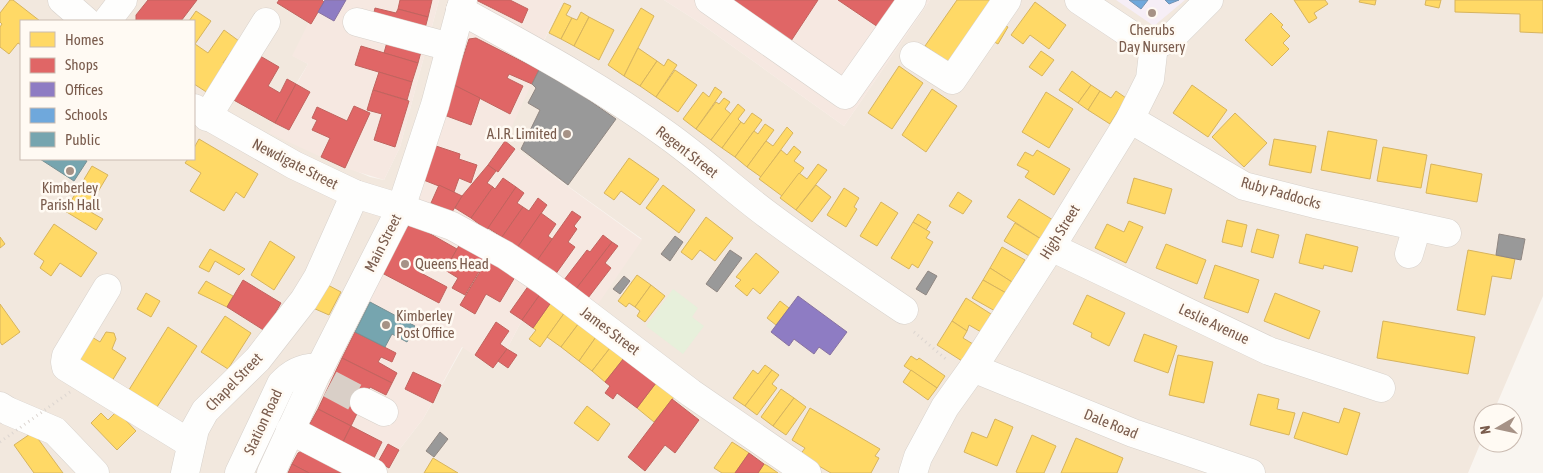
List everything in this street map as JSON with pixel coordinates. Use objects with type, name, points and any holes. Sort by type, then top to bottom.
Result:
[{"type":"street","points":[[62,0],[85,20]]},
{"type":"street","points":[[108,20],[123,0]]},
{"type":"street","points":[[709,0],[845,95],[912,0]]},
{"type":"street","points":[[914,56],[952,80],[1007,0]]},
{"type":"street","points":[[1079,0],[1138,40],[1154,45],[1173,36],[1209,0]]},
{"type":"street","name":"Main Street","points":[[271,473],[290,430],[322,376],[401,208],[434,105],[462,5]]},
{"type":"street","name":"Regent Street","points":[[462,5],[609,96],[667,135],[767,214],[904,310]]},
{"type":"street","points":[[201,113],[266,22]]},
{"type":"street","points":[[358,22],[450,47]]},
{"type":"street","name":"High Street","points":[[912,473],[918,457],[946,407],[971,372],[1051,248],[1130,119],[1150,79],[1154,45]]},
{"type":"street","name":"Newdigate Street","points":[[201,113],[294,166],[355,194],[401,208]]},
{"type":"street","name":"Ruby Paddocks","points":[[1130,119],[1244,186],[1447,233]]},
{"type":"street","name":"Chapel Street","points":[[185,473],[195,429],[205,411],[258,359],[304,300],[318,277],[355,194]]},
{"type":"street","name":"James Street","points":[[401,208],[452,226],[505,255],[545,282],[691,393],[807,473]]},
{"type":"street","points":[[1409,254],[1417,227]]},
{"type":"street","name":"Leslie Avenue","points":[[1051,248],[1269,350],[1381,388]]},
{"type":"street","points":[[107,288],[66,356],[66,367],[191,444]]},
{"type":"street","name":"Station Road","points":[[239,473],[281,384],[289,375],[312,367],[322,376]]},
{"type":"street","name":"Dale Road","points":[[971,372],[1133,433],[1251,473]]},
{"type":"street","points":[[0,406],[55,431],[95,473]]},
{"type":"street","points":[[290,430],[373,473]]},
{"type":"path","points":[[904,310],[903,322],[957,368],[971,372]]},
{"type":"path","points":[[0,442],[70,392]]},
{"type":"shaded area","points":[[0,0],[320,0],[293,56],[308,64],[296,84],[313,152],[370,177],[384,180],[400,147],[439,0],[472,0],[281,473],[0,473]]},
{"type":"shaded area","points":[[320,0],[439,0],[400,147],[384,180],[345,168],[269,133],[308,64],[292,56]]},
{"type":"shaded area","points":[[472,0],[563,0],[532,66],[538,70],[505,141],[642,240],[596,307],[541,293],[522,320],[507,349],[493,368],[462,347],[423,419],[399,450],[389,468],[378,463],[374,473],[281,473]]},
{"type":"shaded area","points":[[563,0],[664,0],[697,21],[844,126],[930,0],[1543,0],[1543,296],[1497,403],[1473,403],[1473,453],[1476,453],[1468,473],[374,473],[378,462],[389,467],[399,450],[423,419],[463,347],[494,368],[507,349],[522,320],[541,293],[642,239],[505,141],[532,67]]},
{"type":"shaded area","points":[[664,0],[930,0],[844,126],[697,21]]},
{"type":"shaded area","name":"Cherubs Day Nursery","points":[[1116,0],[1185,0],[1154,26]]},
{"type":"green space","points":[[673,289],[698,308],[692,317],[704,326],[683,354],[646,326]]},
{"type":"building: Homes","points":[[10,0],[13,0],[39,20],[20,20],[20,44],[18,43],[9,54],[0,47],[0,27],[2,24],[0,22],[0,13]]},
{"type":"building: Homes","points":[[957,0],[991,0],[948,62],[925,46]]},
{"type":"building: Homes","points":[[1294,0],[1325,0],[1328,4],[1314,13],[1317,18],[1309,23]]},
{"type":"building: Homes","points":[[1360,0],[1376,0],[1375,5],[1359,2]]},
{"type":"building: Homes","points":[[1426,0],[1441,0],[1439,8],[1425,5]]},
{"type":"building: Homes","points":[[1455,0],[1543,0],[1543,33],[1520,32],[1520,14],[1455,12]]},
{"type":"building: Homes","points":[[1035,2],[1066,25],[1049,49],[1030,35],[1023,44],[1011,35]]},
{"type":"building: Homes","points":[[564,3],[571,6],[566,15],[572,18],[561,39],[549,33]]},
{"type":"building: Homes","points":[[641,8],[654,16],[624,76],[608,65]]},
{"type":"building: Homes","points":[[196,11],[211,21],[195,44],[195,20],[190,20]]},
{"type":"building: Homes","points":[[581,12],[589,17],[574,46],[561,39],[572,18],[577,20]]},
{"type":"building: Homes","points":[[1271,13],[1283,25],[1281,27],[1290,36],[1283,43],[1289,49],[1272,66],[1245,40]]},
{"type":"building: Homes","points":[[589,17],[614,30],[599,60],[574,46]]},
{"type":"building: Homes","points":[[999,22],[1008,27],[998,44],[989,39]]},
{"type":"building: Homes","points":[[224,30],[239,41],[223,63],[229,68],[211,95],[195,85],[195,44],[208,53]]},
{"type":"building: Homes","points":[[638,48],[657,61],[640,86],[624,76]]},
{"type":"building: Homes","points":[[1041,51],[1054,60],[1042,76],[1029,67]]},
{"type":"building: Homes","points":[[668,59],[677,65],[656,97],[640,86],[657,61],[664,66]]},
{"type":"building: Homes","points":[[899,66],[923,83],[892,129],[868,113]]},
{"type":"building: Homes","points":[[675,70],[697,85],[678,112],[656,97]]},
{"type":"building: Homes","points":[[1072,71],[1091,85],[1078,103],[1059,90]]},
{"type":"building: Homes","points":[[1091,85],[1100,91],[1088,110],[1078,103]]},
{"type":"building: Homes","points":[[1192,85],[1227,110],[1208,137],[1173,113]]},
{"type":"building: Homes","points":[[715,87],[722,92],[696,129],[683,119],[703,92],[709,97]]},
{"type":"building: Homes","points":[[932,89],[957,106],[926,152],[902,135]]},
{"type":"building: Homes","points":[[1100,91],[1111,98],[1116,91],[1126,98],[1110,124],[1088,110]]},
{"type":"building: Homes","points":[[1046,92],[1073,109],[1049,148],[1022,132]]},
{"type":"building: Homes","points":[[724,98],[730,102],[725,109],[731,114],[711,140],[696,129],[716,102],[719,104]]},
{"type":"building: Homes","points":[[738,104],[745,110],[738,119],[741,122],[722,148],[711,140]]},
{"type":"building: Homes","points":[[752,113],[762,120],[735,157],[722,148],[741,122],[744,124]]},
{"type":"building: Homes","points":[[1235,113],[1267,143],[1244,167],[1212,137]]},
{"type":"building: Homes","points":[[765,124],[774,130],[747,167],[735,157],[754,131],[758,134]]},
{"type":"building: Homes","points":[[787,127],[793,133],[761,177],[747,167],[766,141],[773,146]]},
{"type":"building: Homes","points":[[1328,131],[1377,140],[1370,179],[1321,170]]},
{"type":"building: Homes","points":[[199,139],[258,174],[244,198],[236,192],[224,211],[190,191],[201,173],[185,163],[187,160],[195,160],[195,146]]},
{"type":"building: Homes","points":[[1274,139],[1316,146],[1311,173],[1269,165]]},
{"type":"building: Homes","points":[[794,146],[801,152],[794,161],[804,168],[782,196],[759,179],[781,150],[787,155]]},
{"type":"building: Homes","points":[[1383,147],[1427,155],[1421,188],[1377,181]]},
{"type":"building: Homes","points":[[1037,150],[1070,169],[1054,195],[1025,177],[1029,171],[1017,165],[1025,152],[1033,156]]},
{"type":"building: Homes","points":[[629,158],[659,179],[640,205],[621,191],[614,200],[604,193]]},
{"type":"building: Homes","points":[[818,164],[827,170],[796,210],[780,198],[799,173],[807,179]]},
{"type":"building: Homes","points":[[1431,164],[1482,174],[1477,202],[1426,193]]},
{"type":"building: Homes","points":[[92,166],[108,175],[87,210],[103,219],[96,230],[65,211]]},
{"type":"building: Homes","points":[[1134,178],[1172,189],[1165,214],[1127,203]]},
{"type":"building: Homes","points":[[663,185],[695,210],[679,233],[646,208]]},
{"type":"building: Homes","points":[[816,185],[831,197],[812,222],[796,210]]},
{"type":"building: Homes","points":[[844,188],[859,198],[854,207],[857,209],[846,227],[827,215]]},
{"type":"building: Homes","points":[[958,192],[972,201],[963,214],[949,206]]},
{"type":"building: Homes","points":[[1019,199],[1053,220],[1041,239],[1007,217]]},
{"type":"building: Homes","points":[[881,202],[898,213],[877,246],[860,236]]},
{"type":"building: Homes","points":[[918,214],[931,222],[926,230],[913,222]]},
{"type":"building: Homes","points":[[706,217],[733,238],[715,261],[700,250],[692,260],[681,252]]},
{"type":"building: Homes","points":[[1227,220],[1247,225],[1242,247],[1222,242]]},
{"type":"building: Homes","points":[[1129,221],[1143,227],[1126,263],[1095,248],[1107,224],[1124,232]]},
{"type":"building: Homes","points":[[913,222],[930,232],[926,238],[933,242],[918,268],[912,264],[909,269],[891,258]]},
{"type":"building: Homes","points":[[1015,223],[1041,239],[1031,257],[1004,241]]},
{"type":"building: Homes","points":[[54,224],[97,253],[81,277],[60,263],[51,276],[40,268],[44,261],[34,254]]},
{"type":"building: Homes","points":[[1257,229],[1279,235],[1273,258],[1251,252]]},
{"type":"building: Homes","points":[[1306,234],[1358,247],[1352,272],[1324,265],[1323,269],[1299,263]]},
{"type":"building: Homes","points":[[0,237],[5,244],[0,248]]},
{"type":"building: Homes","points":[[270,241],[295,257],[274,290],[251,275]]},
{"type":"building: Homes","points":[[1166,244],[1206,260],[1197,284],[1156,268]]},
{"type":"building: Homes","points":[[1002,247],[1025,260],[1012,282],[990,268]]},
{"type":"building: Homes","points":[[210,249],[245,269],[239,275],[215,261],[209,272],[199,267]]},
{"type":"building: Homes","points":[[1468,250],[1515,259],[1511,279],[1492,276],[1485,315],[1457,310]]},
{"type":"building: Homes","points":[[756,253],[779,272],[760,294],[753,288],[747,296],[735,286],[741,280],[736,277]]},
{"type":"building: Homes","points":[[1215,265],[1259,280],[1248,313],[1204,298]]},
{"type":"building: Homes","points":[[990,268],[1012,282],[1006,293],[983,280]]},
{"type":"building: Homes","points":[[637,275],[651,285],[635,307],[629,303],[626,307],[618,301]]},
{"type":"building: Homes","points":[[983,280],[1006,293],[995,311],[972,298]]},
{"type":"building: Homes","points":[[206,281],[233,296],[227,307],[198,293]]},
{"type":"building: Homes","points":[[326,284],[341,292],[329,315],[313,308]]},
{"type":"building: Homes","points":[[651,285],[665,296],[645,322],[637,316],[640,311],[635,307]]},
{"type":"building: Homes","points":[[146,293],[160,301],[151,317],[137,309]]},
{"type":"building: Homes","points":[[1275,293],[1320,311],[1309,339],[1264,321]]},
{"type":"building: Homes","points":[[1087,295],[1125,313],[1109,346],[1091,337],[1092,333],[1073,324]]},
{"type":"building: Homes","points":[[966,298],[991,314],[981,332],[969,325],[967,331],[952,321]]},
{"type":"building: Homes","points":[[780,301],[789,308],[776,325],[767,318]]},
{"type":"building: Homes","points":[[551,302],[565,312],[540,347],[529,339],[536,330],[533,328]]},
{"type":"building: Homes","points":[[0,304],[20,332],[2,345],[0,342]]},
{"type":"building: Homes","points":[[565,312],[579,323],[561,347],[547,337]]},
{"type":"building: Homes","points":[[225,316],[251,333],[228,369],[201,352]]},
{"type":"building: Homes","points":[[952,321],[967,331],[963,338],[973,344],[962,361],[937,345]]},
{"type":"building: Homes","points":[[1383,321],[1475,337],[1468,374],[1377,358]]},
{"type":"building: Homes","points":[[579,323],[596,337],[579,361],[561,347]]},
{"type":"building: Homes","points":[[168,327],[197,346],[155,410],[127,393]]},
{"type":"building: Homes","points":[[106,332],[114,333],[116,339],[112,349],[126,358],[112,381],[73,359],[87,334],[100,342]]},
{"type":"building: Homes","points":[[1144,334],[1177,346],[1168,373],[1134,361]]},
{"type":"building: Homes","points":[[596,337],[610,348],[592,371],[579,361]]},
{"type":"building: Homes","points":[[610,348],[624,358],[605,382],[592,371]]},
{"type":"building: Homes","points":[[1178,355],[1213,362],[1204,403],[1169,395]]},
{"type":"building: Homes","points":[[911,356],[917,360],[919,358],[945,376],[937,388],[904,366]]},
{"type":"building: Homes","points":[[765,365],[772,370],[745,406],[733,398],[753,370],[758,374]]},
{"type":"building: Homes","points":[[772,370],[779,375],[772,384],[777,388],[757,415],[745,406]]},
{"type":"building: Homes","points":[[911,370],[937,388],[928,400],[903,382]]},
{"type":"building: Homes","points":[[656,383],[674,397],[654,422],[637,408]]},
{"type":"building: Homes","points":[[781,389],[794,398],[773,426],[761,417]]},
{"type":"building: Homes","points":[[1258,394],[1279,399],[1277,409],[1295,413],[1289,435],[1250,425]]},
{"type":"building: Homes","points":[[794,398],[806,407],[786,435],[773,426]]},
{"type":"building: Homes","points":[[587,406],[610,424],[598,441],[574,423]]},
{"type":"building: Homes","points":[[810,408],[880,449],[875,456],[879,458],[871,473],[831,473],[800,455],[805,448],[792,440]]},
{"type":"building: Homes","points":[[1344,408],[1360,413],[1347,455],[1294,438],[1303,412],[1339,423]]},
{"type":"building: Homes","points":[[117,411],[136,431],[117,450],[91,423],[101,413],[108,420]]},
{"type":"building: Homes","points":[[995,419],[1013,427],[997,466],[964,452],[972,432],[987,438]]},
{"type":"building: Homes","points":[[33,432],[63,473],[34,473],[14,445]]},
{"type":"building: Homes","points":[[1032,435],[1056,446],[1044,473],[1018,473],[1016,472]]},
{"type":"building: Homes","points":[[1076,438],[1123,458],[1117,473],[1061,473]]},
{"type":"building: Homes","points":[[732,442],[749,453],[735,473],[722,473],[714,468]]},
{"type":"building: Homes","points":[[433,458],[458,473],[424,473]]},
{"type":"building: Homes","points":[[764,464],[768,466],[778,473],[758,473]]},
{"type":"building: Shops","points":[[148,0],[197,0],[182,20],[136,20],[136,15]]},
{"type":"building: Shops","points":[[279,0],[322,0],[324,2],[311,24],[277,3]]},
{"type":"building: Shops","points":[[400,0],[432,0],[428,17],[398,9]]},
{"type":"building: Shops","points":[[476,0],[510,0],[528,9],[522,23]]},
{"type":"building: Shops","points":[[730,0],[818,0],[791,41]]},
{"type":"building: Shops","points":[[838,0],[897,0],[878,27]]},
{"type":"building: Shops","points":[[375,8],[396,13],[398,9],[428,17],[423,36],[372,21]]},
{"type":"building: Shops","points":[[389,35],[423,44],[418,63],[384,53]]},
{"type":"building: Shops","points":[[476,38],[539,70],[532,84],[509,74],[507,78],[523,86],[510,114],[454,85],[469,39]]},
{"type":"building: Shops","points":[[361,46],[418,63],[412,82],[355,65]]},
{"type":"building: Shops","points":[[255,53],[279,67],[268,86],[280,93],[287,79],[296,84],[275,123],[230,98]]},
{"type":"building: Shops","points":[[379,72],[412,82],[407,100],[373,90]]},
{"type":"building: Shops","points":[[296,84],[310,92],[289,130],[275,123]]},
{"type":"building: Shops","points":[[454,85],[480,98],[471,125],[444,115]]},
{"type":"building: Shops","points":[[373,90],[409,101],[395,147],[374,140],[382,114],[367,110]]},
{"type":"building: Shops","points":[[354,106],[370,113],[345,168],[321,157],[330,138],[312,130],[317,120],[312,118],[317,107],[347,121]]},
{"type":"building: Shops","points":[[505,141],[515,149],[498,172],[488,165]]},
{"type":"building: Shops","points":[[433,145],[460,154],[459,159],[477,165],[471,183],[459,178],[454,192],[421,179]]},
{"type":"building: Shops","points":[[488,165],[496,171],[487,183],[493,187],[471,218],[455,208],[462,196]]},
{"type":"building: Shops","points":[[503,178],[516,187],[487,230],[471,218],[493,187],[495,189]]},
{"type":"building: Shops","points":[[439,185],[462,196],[452,212],[431,203]]},
{"type":"building: Shops","points":[[516,187],[524,193],[517,203],[523,207],[502,237],[488,228]]},
{"type":"building: Shops","points":[[538,198],[547,205],[517,248],[502,237],[523,207],[529,211]]},
{"type":"building: Shops","points":[[572,211],[581,217],[574,226],[577,229],[568,242],[575,247],[555,275],[536,262]]},
{"type":"building: Shops","points":[[541,213],[556,224],[548,236],[552,239],[536,262],[517,248]]},
{"type":"building: Shops","name":"Queens Head","points":[[410,225],[420,228],[457,249],[445,270],[425,259],[419,272],[447,287],[439,303],[382,273],[404,230]]},
{"type":"building: Shops","points":[[603,235],[612,242],[576,289],[564,280],[587,250],[590,252]]},
{"type":"building: Shops","points":[[461,242],[487,258],[465,295],[452,288],[458,278],[445,270]]},
{"type":"building: Shops","points":[[612,242],[618,246],[605,263],[611,268],[588,298],[576,289]]},
{"type":"building: Shops","points":[[487,260],[515,277],[500,302],[486,294],[475,314],[460,305]]},
{"type":"building: Shops","points":[[243,280],[281,303],[265,331],[227,307]]},
{"type":"building: Shops","points":[[529,285],[541,293],[522,320],[510,312]]},
{"type":"building: Shops","points":[[541,293],[552,301],[533,328],[522,320]]},
{"type":"building: Shops","points":[[496,322],[509,331],[500,344],[507,349],[493,368],[475,355]]},
{"type":"building: Shops","points":[[355,332],[396,353],[392,362],[381,357],[378,362],[397,373],[392,383],[342,358]]},
{"type":"building: Shops","points":[[507,349],[517,355],[508,368],[498,361]]},
{"type":"building: Shops","points":[[342,358],[392,383],[386,395],[370,387],[351,426],[318,409]]},
{"type":"building: Shops","points":[[624,358],[656,383],[637,408],[617,393],[613,399],[605,393],[610,386],[605,382]]},
{"type":"building: Shops","points":[[413,372],[441,385],[433,403],[405,389]]},
{"type":"building: Shops","points":[[672,399],[699,420],[675,453],[665,445],[645,471],[628,457]]},
{"type":"building: Shops","points":[[318,409],[351,426],[342,444],[308,427]]},
{"type":"building: Shops","points":[[351,426],[382,442],[373,460],[342,444]]},
{"type":"building: Shops","points":[[388,444],[399,450],[389,468],[378,462]]},
{"type":"building: Shops","points":[[303,450],[345,473],[309,473],[292,464],[298,453]]},
{"type":"building: Shops","points":[[749,453],[764,464],[758,473],[735,473]]},
{"type":"building: Shops","points":[[292,464],[309,473],[288,473]]},
{"type":"building: Offices","points":[[325,0],[346,0],[334,21],[318,12]]},
{"type":"building: Offices","points":[[798,296],[847,332],[830,355],[819,347],[814,354],[794,339],[789,346],[771,332]]},
{"type":"building: Schools","points":[[1129,0],[1148,0],[1141,9]]},
{"type":"building: Schools","points":[[1165,0],[1179,0],[1169,4]]},
{"type":"building: Public","name":"Kimberley Parish Hall","points":[[42,160],[87,161],[74,181]]},
{"type":"building: Public","name":"Kimberley Post Office","points":[[370,302],[415,326],[407,342],[392,334],[385,347],[355,332]]},
{"type":"building: Industry","name":"A.I.R. Limited","points":[[539,70],[583,96],[616,119],[568,185],[521,149],[540,110],[528,103],[536,88],[532,84]]},
{"type":"building: Industry","points":[[1499,234],[1525,239],[1521,260],[1496,255]]},
{"type":"building: Industry","points":[[675,236],[683,242],[670,261],[661,254]]},
{"type":"building: Industry","points":[[730,250],[742,258],[717,292],[706,284]]},
{"type":"building: Industry","points":[[928,271],[937,276],[926,295],[916,289]]},
{"type":"building: Industry","points":[[624,276],[630,281],[620,294],[613,289]]},
{"type":"building: Industry","points":[[440,432],[448,439],[434,457],[426,451]]},
{"type":"tunnel","points":[[330,384],[364,402]]},
{"type":"place","name":"Cherubs Day Nursery","points":[[1152,13]]},
{"type":"place","name":"A.I.R. Limited","points":[[567,134]]},
{"type":"place","name":"Kimberley Parish Hall","points":[[70,171]]},
{"type":"place","name":"Queens Head","points":[[405,264]]},
{"type":"place","name":"Kimberley Post Office","points":[[386,325]]}]
